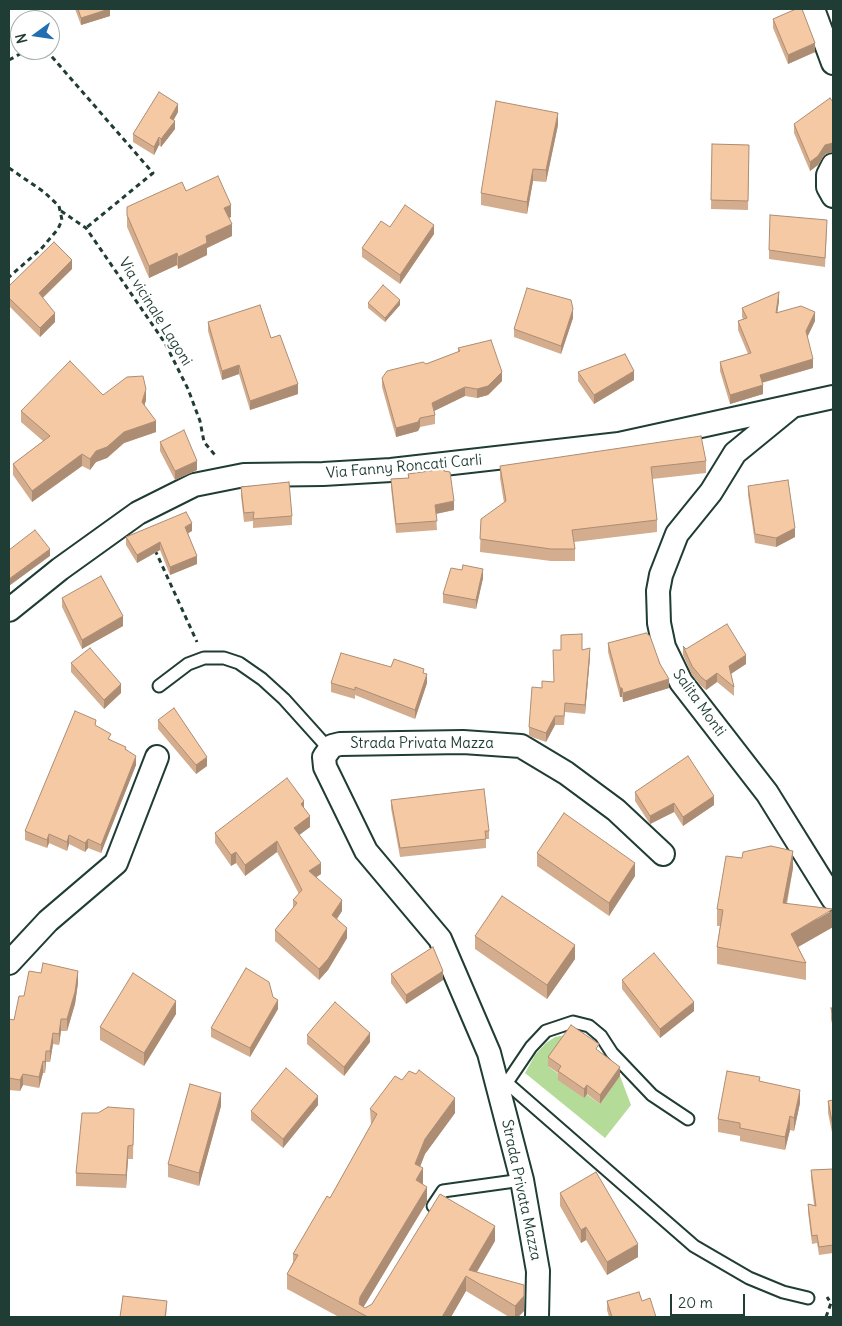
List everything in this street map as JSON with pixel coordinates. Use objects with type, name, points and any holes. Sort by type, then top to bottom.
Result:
[{"type":"street","points":[[813,9],[833,63]]},
{"type":"street","points":[[833,165],[828,175],[828,186],[833,196]]},
{"type":"street","name":"Via Fanny Roncati Carli","points":[[9,610],[60,569],[138,513],[194,484],[244,475],[323,474],[477,462],[619,444],[833,397]]},
{"type":"street","name":"Salita Monti","points":[[792,405],[735,453],[711,492],[677,534],[661,575],[658,591],[659,623],[664,647],[681,682],[767,793],[833,899]]},
{"type":"street","name":"Strada Privata Mazza","points":[[537,1317],[538,1271],[503,1088],[440,939],[366,851],[325,768],[324,757],[329,749],[340,744],[463,742],[521,746],[566,773],[616,810],[663,854]]},
{"type":"street","points":[[9,963],[48,921],[116,863],[157,757]]},
{"type":"lane","points":[[159,686],[188,664],[204,658],[224,658],[240,663],[262,679],[284,699],[329,749]]},
{"type":"lane","points":[[688,1119],[652,1095],[622,1065],[601,1036],[589,1026],[573,1022],[546,1031],[531,1047],[503,1088],[694,1246],[749,1278],[783,1292],[808,1298]]},
{"type":"lane","points":[[427,1216],[443,1191],[522,1180]]},
{"type":"path","points":[[55,60],[153,173],[86,228]]},
{"type":"path","name":"Via vicinale Lagoni","points":[[9,168],[44,192],[59,206],[61,211],[86,228],[124,281],[174,359],[200,421],[204,442]]},
{"type":"path","points":[[9,277],[41,249],[58,229],[62,220],[61,211]]},
{"type":"path","points":[[155,549],[204,658]]},
{"type":"green space","points":[[571,1034],[549,1067],[600,1104],[620,1076],[631,1105],[605,1138],[525,1073],[535,1055],[546,1043],[555,1037]]},
{"type":"building","points":[[78,9],[109,9],[81,18]]},
{"type":"building","points":[[796,9],[802,9],[815,43],[788,55],[773,19]]},
{"type":"building","points":[[159,92],[178,104],[170,118],[175,121],[161,139],[159,137],[154,147],[133,134]]},
{"type":"building","points":[[830,98],[833,102],[833,143],[825,145],[818,156],[810,162],[794,124]]},
{"type":"building","points":[[496,101],[558,113],[546,170],[533,169],[527,202],[481,193]]},
{"type":"building","points":[[712,144],[749,145],[748,201],[711,200]]},
{"type":"building","points":[[218,176],[231,205],[224,208],[232,224],[206,236],[207,243],[178,257],[177,253],[149,266],[127,215],[127,207],[182,182],[186,191]]},
{"type":"building","points":[[405,205],[434,225],[400,275],[362,248],[381,221],[390,227]]},
{"type":"building","points":[[770,215],[827,220],[825,258],[769,250]]},
{"type":"building","points":[[54,242],[72,260],[39,293],[55,313],[40,328],[9,298],[9,286]]},
{"type":"building","points":[[383,285],[400,300],[385,318],[368,303]]},
{"type":"building","points":[[527,288],[571,300],[573,309],[561,346],[514,329]]},
{"type":"building","points":[[779,292],[776,313],[801,306],[815,312],[806,331],[813,359],[760,375],[763,385],[730,395],[720,362],[751,353],[738,321],[747,318],[742,308]]},
{"type":"building","points":[[260,305],[271,338],[280,335],[298,384],[250,401],[239,365],[222,371],[208,322]]},
{"type":"building","points":[[491,340],[502,372],[488,386],[477,389],[465,387],[432,403],[435,415],[420,418],[418,422],[396,428],[382,378],[387,371],[423,362],[426,364],[460,351],[458,348]]},
{"type":"building","points":[[625,354],[634,371],[594,395],[578,372]]},
{"type":"building","points":[[70,361],[103,395],[127,377],[143,376],[146,389],[142,402],[156,421],[124,432],[107,447],[96,451],[90,459],[82,454],[32,491],[13,464],[50,436],[21,411]]},
{"type":"building","points":[[184,430],[197,461],[175,471],[160,442]]},
{"type":"building","points":[[701,436],[706,461],[651,467],[657,520],[572,530],[575,549],[551,549],[480,539],[481,519],[506,501],[500,466]]},
{"type":"building","points":[[444,469],[444,471],[450,472],[454,501],[435,505],[437,521],[396,524],[391,479],[409,478],[408,474]]},
{"type":"building","points":[[788,480],[795,528],[776,538],[755,534],[748,486]]},
{"type":"building","points":[[289,482],[292,516],[253,519],[254,512],[244,513],[241,487]]},
{"type":"building","points":[[186,512],[192,523],[185,527],[197,556],[170,567],[160,542],[137,555],[126,537]]},
{"type":"building","points":[[35,530],[50,549],[9,579],[9,550]]},
{"type":"building","points":[[463,565],[483,569],[476,600],[443,594],[451,568],[462,570]]},
{"type":"building","points":[[101,576],[123,616],[82,640],[62,598]]},
{"type":"building","points":[[727,624],[746,655],[729,666],[734,687],[717,673],[706,681],[701,677],[692,666],[683,646],[686,649]]},
{"type":"building","points":[[646,633],[650,636],[660,664],[669,679],[623,693],[608,643]]},
{"type":"building","points":[[582,634],[582,650],[590,648],[585,705],[565,703],[564,716],[555,716],[546,733],[529,727],[532,687],[542,688],[542,681],[554,682],[553,650],[561,650],[561,635]]},
{"type":"building","points":[[90,648],[121,684],[104,700],[71,663]]},
{"type":"building","points":[[341,653],[391,667],[394,659],[424,669],[423,673],[427,674],[415,710],[355,687],[355,690],[331,683]]},
{"type":"building","points":[[174,708],[207,757],[196,765],[158,720]]},
{"type":"building","points":[[75,711],[96,720],[95,725],[111,734],[108,739],[126,747],[125,749],[136,756],[101,845],[88,839],[85,843],[69,835],[67,842],[49,834],[47,840],[25,831]]},
{"type":"building","points":[[688,756],[714,796],[683,817],[674,803],[650,816],[635,792]]},
{"type":"building","points":[[287,778],[304,801],[301,804],[310,816],[294,828],[321,863],[309,871],[342,900],[332,915],[347,928],[328,959],[319,969],[275,930],[297,903],[293,900],[302,890],[277,841],[245,865],[236,852],[231,855],[215,833]]},
{"type":"building","points":[[484,789],[489,831],[485,831],[486,839],[400,848],[391,800]]},
{"type":"building","points":[[564,813],[635,863],[609,903],[537,853]]},
{"type":"building","points":[[771,846],[793,851],[783,903],[833,909],[791,934],[806,963],[717,947],[723,910],[717,909],[726,856],[742,858],[743,852]]},
{"type":"building","points":[[502,896],[575,945],[547,985],[475,936]]},
{"type":"building","points":[[433,947],[443,971],[406,995],[391,974]]},
{"type":"building","points":[[654,953],[694,1002],[660,1029],[622,980]]},
{"type":"building","points":[[43,963],[78,971],[75,992],[67,1019],[61,1019],[59,1034],[53,1033],[50,1051],[46,1051],[45,1062],[43,1061],[39,1077],[23,1074],[20,1080],[9,1078],[9,1019],[14,1020],[19,996],[24,996],[29,971],[41,973]]},
{"type":"building","points":[[246,968],[269,982],[273,997],[278,1000],[250,1048],[211,1028]]},
{"type":"building","points":[[133,973],[176,1001],[144,1053],[100,1027]]},
{"type":"building","points":[[335,1002],[370,1033],[344,1067],[307,1035]]},
{"type":"building","points":[[571,1025],[599,1044],[596,1049],[620,1067],[600,1095],[587,1085],[584,1089],[558,1071],[561,1066],[548,1057]]},
{"type":"building","points":[[286,1068],[318,1096],[283,1139],[251,1111]]},
{"type":"building","points":[[419,1070],[455,1098],[425,1139],[415,1164],[423,1168],[416,1180],[427,1187],[360,1297],[359,1304],[365,1308],[372,1304],[440,1194],[495,1226],[469,1270],[524,1285],[524,1296],[515,1306],[466,1276],[442,1317],[368,1317],[287,1274],[298,1255],[293,1254],[327,1196],[330,1198],[377,1114],[370,1109],[395,1076],[402,1080],[409,1071],[416,1074]]},
{"type":"building","points":[[727,1071],[760,1077],[759,1081],[800,1090],[794,1118],[790,1116],[785,1137],[740,1128],[740,1123],[718,1119]]},
{"type":"building","points":[[190,1084],[221,1093],[199,1173],[168,1164]]},
{"type":"building","points":[[833,1100],[833,1126],[828,1101]]},
{"type":"building","points":[[108,1107],[134,1109],[133,1145],[128,1146],[126,1175],[76,1173],[82,1113],[98,1113]]},
{"type":"building","points":[[833,1169],[833,1245],[819,1247],[817,1235],[812,1236],[808,1204],[816,1206],[811,1170]]},
{"type":"building","points":[[596,1172],[638,1244],[607,1262],[586,1227],[581,1230],[560,1193]]},
{"type":"building","points":[[639,1292],[642,1301],[650,1298],[656,1317],[612,1317],[607,1301]]},
{"type":"building","points":[[123,1296],[167,1301],[165,1317],[120,1317]]}]
